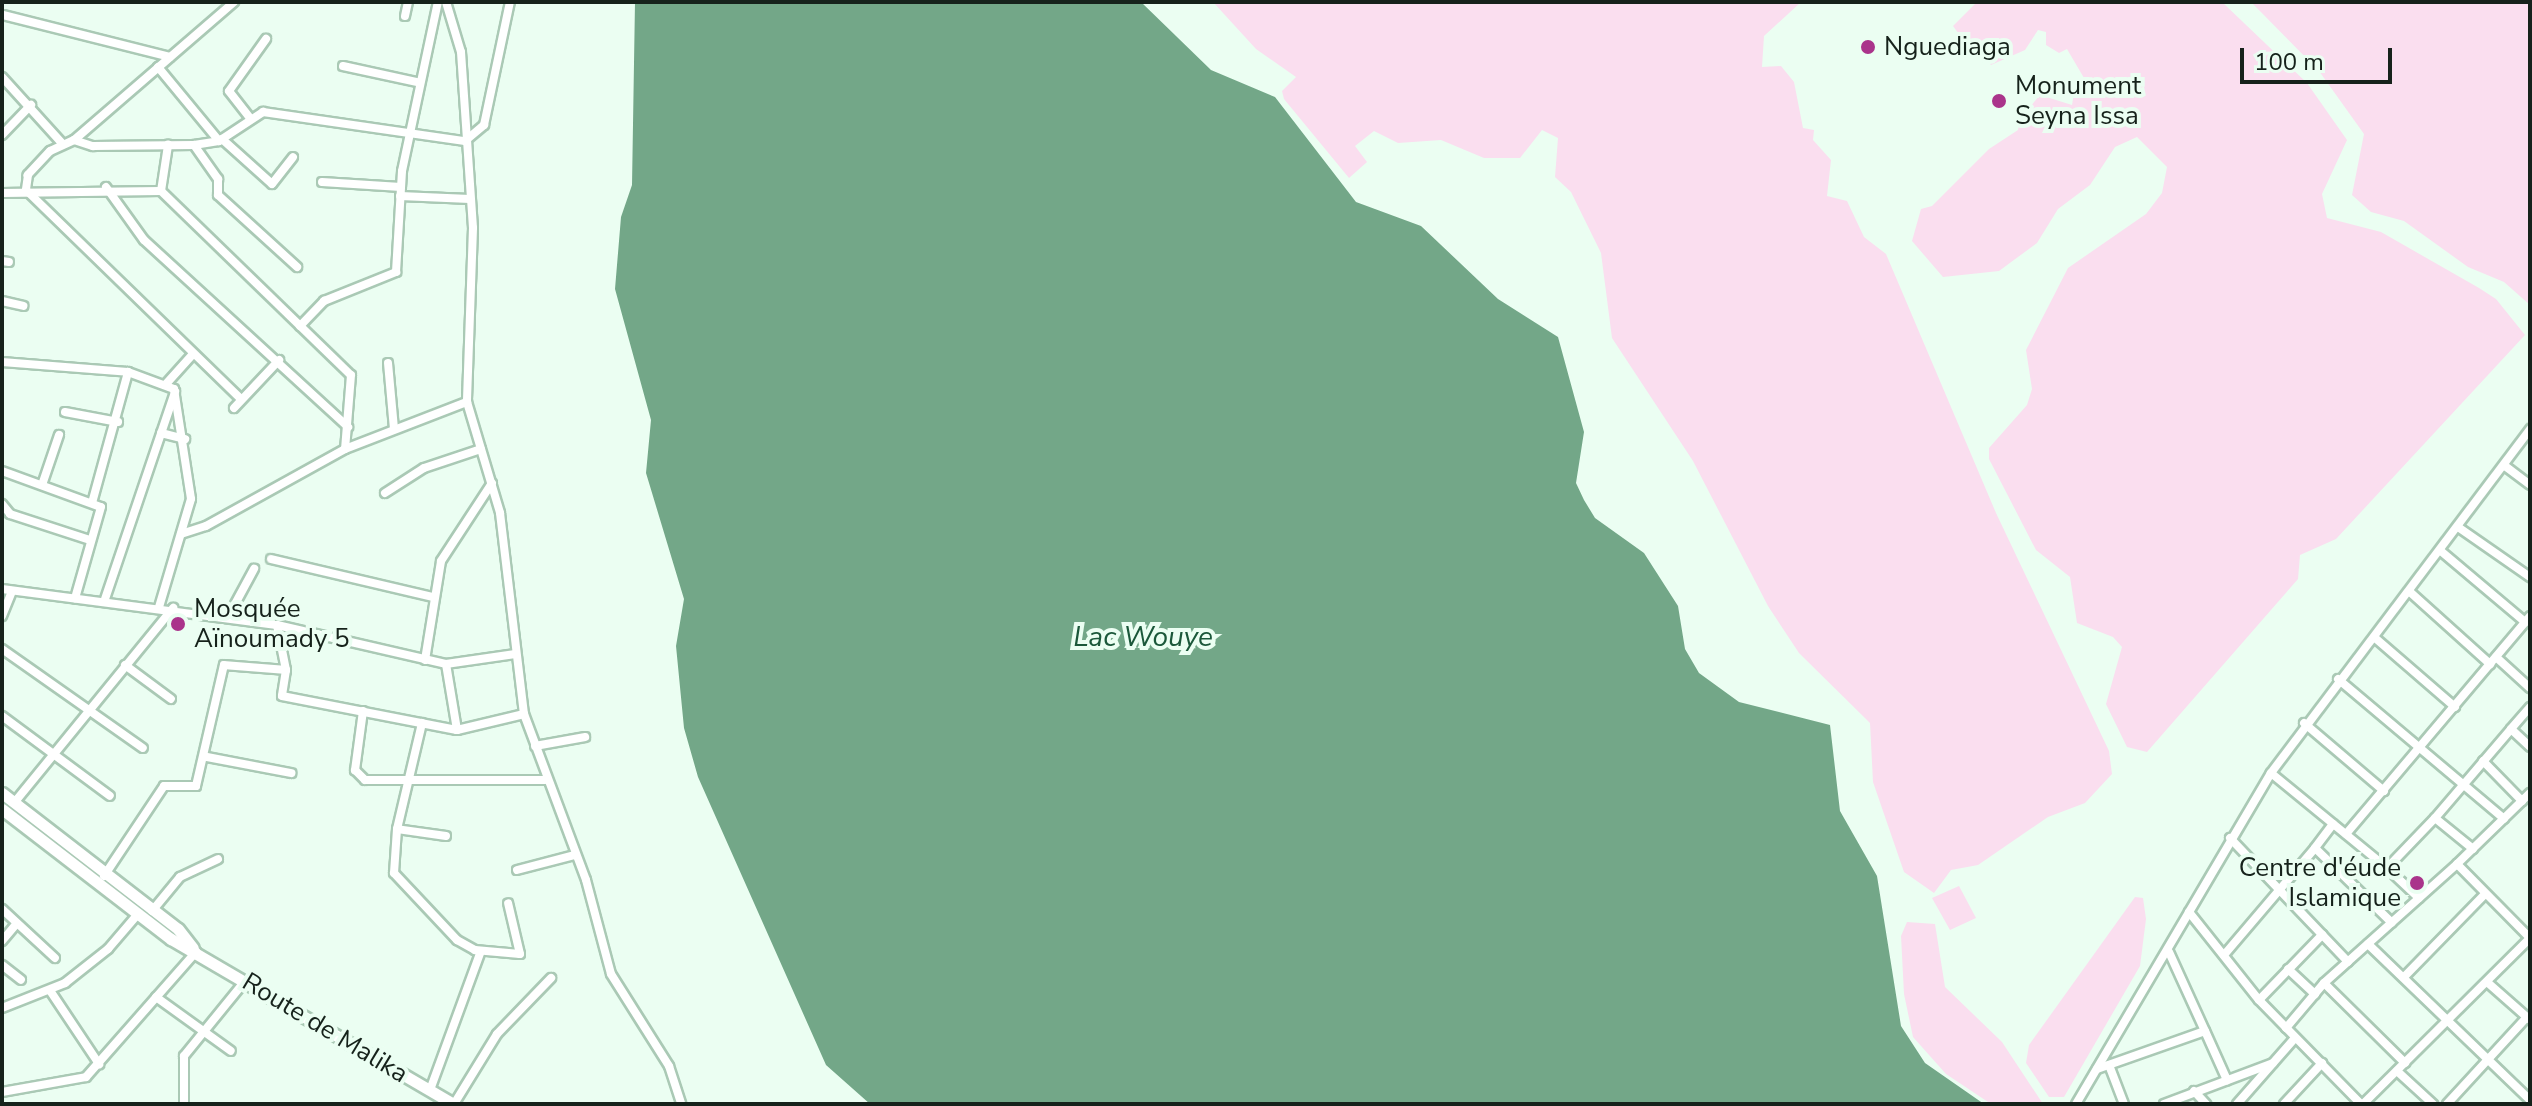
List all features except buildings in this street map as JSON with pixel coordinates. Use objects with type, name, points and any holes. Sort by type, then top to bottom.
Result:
[{"type":"main road","name":"Route de Malika","points":[[2,793],[152,911],[196,952]]},
{"type":"main road","name":"Route de Malika","points":[[2,809],[137,915],[454,1104]]},
{"type":"street","points":[[5,2],[2,16],[170,57]]},
{"type":"street","points":[[74,140],[234,2]]},
{"type":"street","points":[[405,16],[408,2]]},
{"type":"street","points":[[300,326],[324,301],[396,272],[400,192],[408,133],[417,82],[438,2]]},
{"type":"street","points":[[446,2],[461,52],[470,199],[467,402],[492,483],[504,538],[524,714],[545,780],[575,855],[611,974],[669,1066],[681,1104]]},
{"type":"street","points":[[26,190],[32,169],[61,142],[74,140],[93,146],[194,145],[221,140],[263,112],[465,141],[484,125],[510,2]]},
{"type":"street","points":[[250,118],[229,91],[266,39]]},
{"type":"street","points":[[343,66],[417,82]]},
{"type":"street","points":[[158,67],[221,140],[274,185],[293,157]]},
{"type":"street","points":[[2,77],[31,105],[61,142]]},
{"type":"street","points":[[2,135],[31,105]]},
{"type":"street","points":[[161,191],[168,145]]},
{"type":"street","points":[[194,145],[218,179],[218,195],[297,267]]},
{"type":"street","points":[[322,182],[470,199]]},
{"type":"street","points":[[106,187],[144,240],[279,360],[348,427]]},
{"type":"street","points":[[2,193],[106,187],[161,191],[353,378],[345,449]]},
{"type":"street","points":[[26,190],[241,399]]},
{"type":"street","points":[[2,301],[23,306]]},
{"type":"street","points":[[166,384],[193,354]]},
{"type":"street","points":[[234,408],[279,360]]},
{"type":"street","points":[[2,362],[128,372],[166,384],[175,392],[185,439],[191,499],[159,607]]},
{"type":"street","points":[[388,363],[394,429]]},
{"type":"street","points":[[92,503],[118,422],[128,372]]},
{"type":"street","points":[[105,599],[175,392]]},
{"type":"street","points":[[181,534],[206,526],[345,449],[467,402]]},
{"type":"street","points":[[65,412],[118,422]]},
{"type":"street","points":[[2076,1104],[2169,952],[2230,838],[2304,723],[2442,552],[2530,429]]},
{"type":"street","points":[[161,433],[185,439]]},
{"type":"street","points":[[42,485],[59,435]]},
{"type":"street","points":[[385,493],[424,468],[481,449]]},
{"type":"street","points":[[2505,466],[2530,485]]},
{"type":"street","points":[[2,471],[92,503],[101,511],[75,598]]},
{"type":"street","points":[[425,660],[433,597],[447,547],[492,483]]},
{"type":"street","points":[[2,504],[10,514],[90,540]]},
{"type":"street","points":[[2458,527],[2530,577]]},
{"type":"street","points":[[2346,834],[2528,619],[2442,552]]},
{"type":"street","points":[[271,559],[433,597]]},
{"type":"street","points":[[228,617],[254,569]]},
{"type":"street","points":[[2,616],[7,590],[105,599],[277,625],[446,664],[515,654]]},
{"type":"street","points":[[2410,592],[2530,688]]},
{"type":"street","points":[[14,803],[173,608]]},
{"type":"street","points":[[277,625],[286,670],[282,696],[457,730],[524,714]]},
{"type":"street","points":[[2374,637],[2455,707]]},
{"type":"street","points":[[2,649],[143,748]]},
{"type":"street","points":[[446,664],[457,730]]},
{"type":"street","points":[[125,665],[171,699]]},
{"type":"street","points":[[104,876],[164,786],[192,789],[207,757],[224,665],[286,670]]},
{"type":"street","points":[[2338,679],[2504,819]]},
{"type":"street","points":[[2387,868],[2435,818],[2530,707]]},
{"type":"street","points":[[363,711],[358,776],[410,775],[473,783],[545,780]]},
{"type":"street","points":[[2,716],[110,796]]},
{"type":"street","points":[[422,723],[397,829],[394,873],[457,940],[481,951],[520,954],[508,903]]},
{"type":"street","points":[[2304,723],[2384,791]]},
{"type":"street","points":[[2511,729],[2530,747]]},
{"type":"street","points":[[535,746],[585,737]]},
{"type":"street","points":[[207,757],[291,773]]},
{"type":"street","points":[[2483,761],[2522,801]]},
{"type":"street","points":[[2271,773],[2419,898]]},
{"type":"street","points":[[2286,1028],[2324,983],[2457,864],[2530,793]]},
{"type":"street","points":[[2435,818],[2473,849]]},
{"type":"street","points":[[2224,955],[2281,893],[2333,824]]},
{"type":"street","points":[[397,829],[446,836]]},
{"type":"street","points":[[2230,838],[2348,962]]},
{"type":"street","points":[[2315,848],[2392,923]]},
{"type":"street","points":[[517,870],[575,855]]},
{"type":"street","points":[[152,911],[180,877],[218,859]]},
{"type":"street","points":[[2189,912],[2259,1000],[2362,1104],[2530,938],[2457,864]]},
{"type":"street","points":[[2404,977],[2485,894]]},
{"type":"street","points":[[2,909],[55,958]]},
{"type":"street","points":[[2,1008],[51,992],[98,959],[137,915]]},
{"type":"street","points":[[2,941],[17,923]]},
{"type":"street","points":[[2259,1000],[2322,935]]},
{"type":"street","points":[[2368,944],[2489,1059],[2529,1102]]},
{"type":"street","points":[[430,1090],[481,951]]},
{"type":"street","points":[[2,1092],[74,1082],[99,1064],[196,952]]},
{"type":"street","points":[[2169,952],[2227,1080]]},
{"type":"street","points":[[2,965],[21,980]]},
{"type":"street","points":[[2288,969],[2315,994]]},
{"type":"street","points":[[454,1104],[497,1034],[551,978]]},
{"type":"street","points":[[184,1104],[184,1056],[245,981]]},
{"type":"street","points":[[2447,1104],[2528,1018],[2487,982]]},
{"type":"street","points":[[2324,983],[2405,1063]]},
{"type":"street","points":[[51,992],[99,1064]]},
{"type":"street","points":[[156,997],[231,1051]]},
{"type":"street","points":[[2096,1070],[2205,1031]]},
{"type":"street","points":[[2237,1104],[2295,1038]]},
{"type":"street","points":[[2164,1104],[2273,1063]]},
{"type":"street","points":[[2284,1104],[2322,1063]]},
{"type":"street","points":[[2109,1065],[2124,1104]]},
{"type":"street","points":[[2397,1071],[2433,1104]]},
{"type":"street","points":[[2194,1091],[2206,1104]]},
{"type":"shaded area","points":[[1213,2],[1801,2],[1764,36],[1762,67],[1781,66],[1794,82],[1803,128],[1814,130],[1813,140],[1831,160],[1827,196],[1847,201],[1864,237],[1886,254],[1996,513],[2109,751],[2112,774],[2085,803],[2048,817],[1978,865],[1951,870],[1934,893],[1904,872],[1873,782],[1870,723],[1799,653],[1768,606],[1693,461],[1612,338],[1601,253],[1571,192],[1555,177],[1558,138],[1542,130],[1520,158],[1484,158],[1441,140],[1398,143],[1374,131],[1355,146],[1367,162],[1349,178],[1284,99],[1282,91],[1296,77],[1256,49]]},
{"type":"shaded area","points":[[1977,2],[2222,2],[2307,83],[2347,140],[2322,194],[2327,218],[2381,232],[2479,288],[2496,299],[2525,335],[2336,539],[2300,555],[2298,579],[2147,752],[2127,747],[2106,704],[2122,647],[2113,637],[2077,623],[2070,577],[2036,550],[1989,459],[1989,448],[2027,405],[2032,389],[2026,350],[2068,268],[2146,214],[2162,193],[2167,167],[2137,137],[2115,147],[2090,185],[2058,209],[2037,243],[1999,271],[1943,277],[1912,241],[1921,209],[1932,206],[1989,149],[2018,130],[2022,106],[2030,107],[2040,95],[2072,105],[2075,87],[2084,78],[2067,49],[2059,53],[2046,45],[2046,32],[2038,30],[2025,50],[1991,65],[1981,51],[1974,55],[1953,26]]},
{"type":"shaded area","points":[[2251,2],[2530,2],[2530,305],[2504,282],[2468,267],[2404,221],[2371,212],[2352,195],[2364,134],[2319,71]]},
{"type":"shaded area","points":[[1959,886],[1976,918],[1950,930],[1932,898]]},
{"type":"shaded area","points":[[2135,897],[2143,898],[2146,919],[2140,966],[2064,1097],[2049,1097],[2026,1063],[2029,1045]]},
{"type":"shaded area","points":[[1907,922],[1935,924],[1945,987],[2002,1042],[2043,1104],[1991,1104],[1946,1074],[1913,1037],[1904,994],[1901,936]]},
{"type":"water","name":"Lac Wouye","points":[[635,2],[1141,2],[1211,70],[1275,97],[1356,202],[1421,226],[1498,299],[1558,337],[1584,432],[1576,483],[1584,500],[1595,518],[1644,553],[1678,606],[1685,649],[1699,673],[1739,702],[1830,725],[1840,811],[1877,876],[1901,1026],[1925,1063],[1984,1104],[870,1104],[826,1065],[698,777],[684,728],[676,646],[684,599],[646,473],[651,420],[615,289],[621,217],[632,185]]},
{"type":"place","name":"Nguediaga","points":[[1868,47]]},
{"type":"place","name":"Monument Seyna Issa","points":[[1999,101]]},
{"type":"place","name":"Mosquée Aïnoumady 5","points":[[178,624]]},
{"type":"place","name":"Centre d'éude Islamique","points":[[2417,883]]}]
